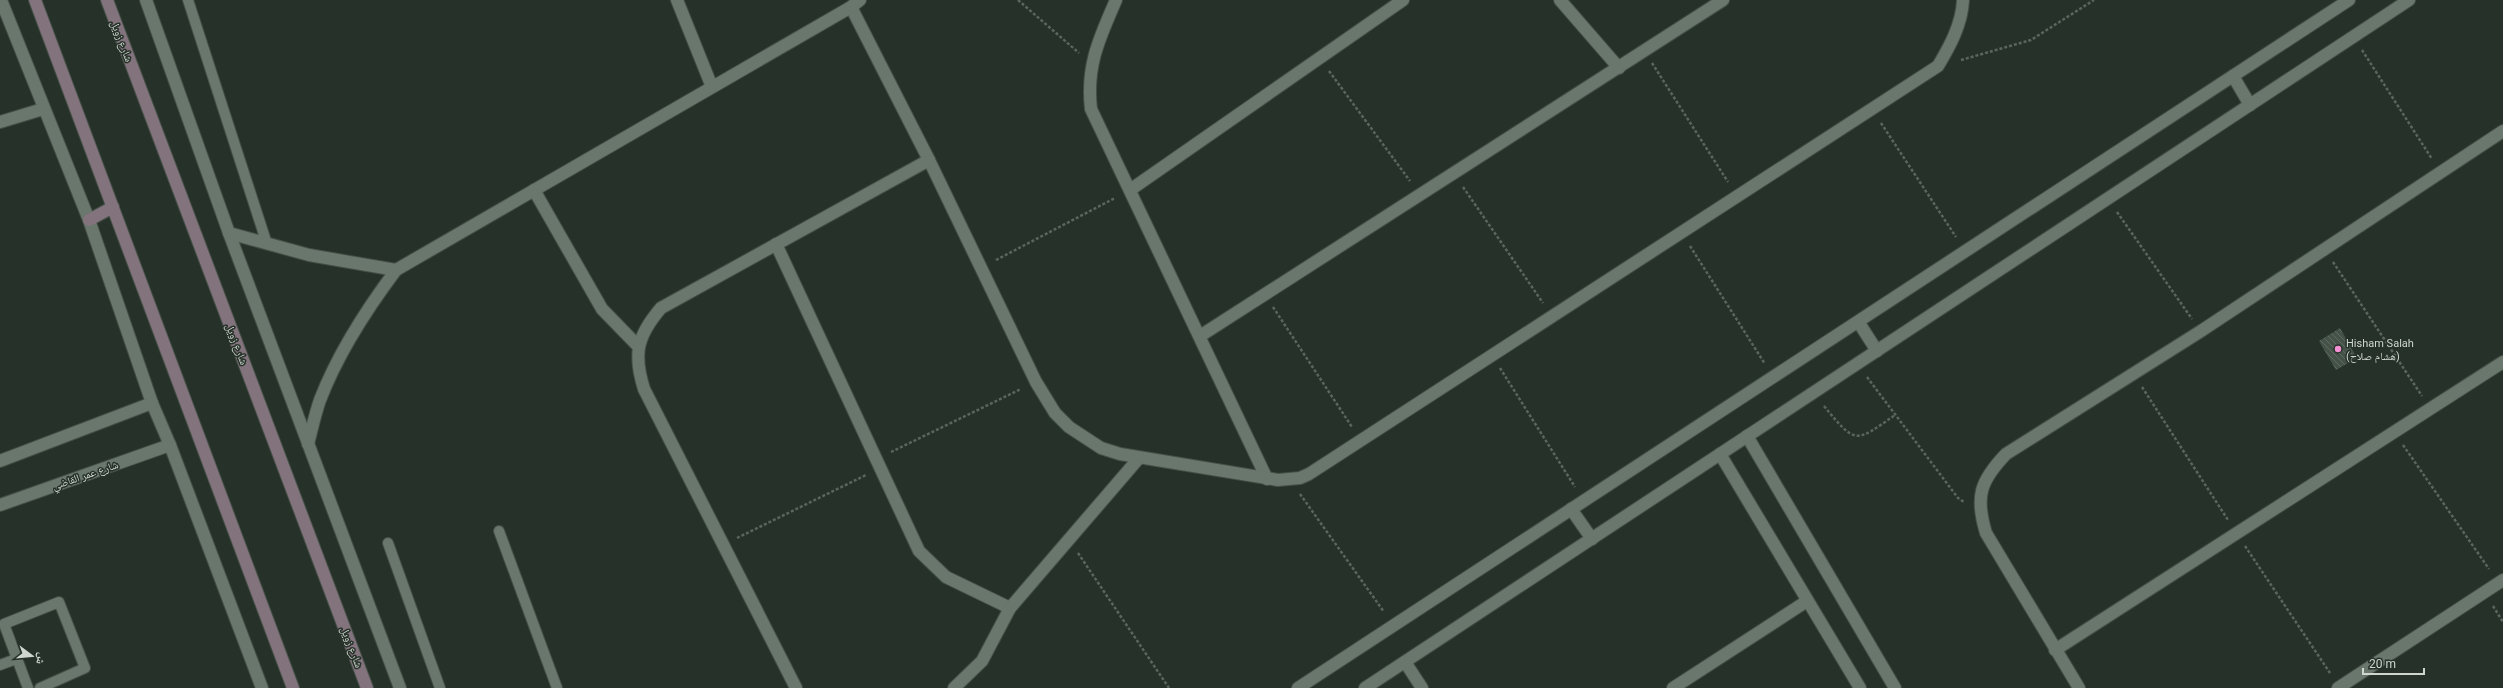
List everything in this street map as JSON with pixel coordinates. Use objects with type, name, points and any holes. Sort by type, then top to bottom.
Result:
[{"type":"main road","points":[[35,0],[293,688]]},
{"type":"main road","name":"شارع زويل","points":[[107,0],[367,688]]},
{"type":"main road","points":[[88,220],[113,207]]},
{"type":"street","points":[[1,0],[88,220],[152,404],[170,445],[262,688]]},
{"type":"street","points":[[146,0],[229,233],[400,688]]},
{"type":"street","points":[[677,0],[712,87]]},
{"type":"street","points":[[1116,0],[1091,64],[1089,79],[1091,109],[1267,479]]},
{"type":"street","points":[[1130,190],[1403,0]]},
{"type":"street","points":[[1560,0],[1619,68]]},
{"type":"street","points":[[1200,336],[1723,0]]},
{"type":"street","points":[[308,444],[320,400],[341,354],[366,310],[396,270],[856,4],[1036,382],[1055,413],[1084,439],[1120,454],[1267,479],[1289,480],[1309,474],[1361,441],[1938,66],[1950,47],[1958,27],[1963,0]]},
{"type":"street","points":[[1298,688],[1859,323],[1966,251],[2349,0]]},
{"type":"street","points":[[1365,688],[2409,0]]},
{"type":"street","points":[[2233,76],[2250,105]]},
{"type":"street","points":[[0,122],[43,109]]},
{"type":"street","points":[[2079,688],[1986,533],[1980,512],[1982,490],[1991,470],[2006,454],[2201,331],[2503,131]]},
{"type":"street","points":[[796,688],[644,389],[637,368],[638,346],[646,325],[660,308],[929,160]]},
{"type":"street","points":[[534,190],[602,309],[638,346]]},
{"type":"street","points":[[229,233],[267,244],[331,259],[396,270]]},
{"type":"street","points":[[776,244],[919,551],[927,561],[946,577],[1010,608]]},
{"type":"street","points":[[1859,323],[1877,351]]},
{"type":"street","points":[[2055,650],[2503,362]]},
{"type":"street","points":[[0,462],[152,404]]},
{"type":"street","points":[[1747,436],[1895,688]]},
{"type":"street","name":"شارع عمر القاضي","points":[[0,505],[170,445]]},
{"type":"street","points":[[1720,454],[1860,688]]},
{"type":"street","points":[[954,688],[982,661],[1010,608],[1139,458]]},
{"type":"street","points":[[1571,509],[1592,539]]},
{"type":"street","points":[[2339,688],[2500,581]]},
{"type":"street","points":[[1673,688],[1807,600]]},
{"type":"street","points":[[1405,662],[1422,688]]},
{"type":"lane","points":[[188,0],[267,244]]},
{"type":"lane","points":[[499,531],[557,688]]},
{"type":"lane","points":[[388,543],[440,688]]},
{"type":"lane","points":[[28,688],[4,627],[5,622],[60,602],[85,668],[40,688]]},
{"type":"lane","points":[[0,665],[16,659]]},
{"type":"path","points":[[1018,0],[1091,64]]},
{"type":"path","points":[[1938,66],[2031,40],[2094,0]]},
{"type":"path","points":[[2353,37],[2441,173]]},
{"type":"path","points":[[1644,51],[1737,196]]},
{"type":"path","points":[[1320,58],[1420,195]]},
{"type":"path","points":[[1872,108],[1966,251]]},
{"type":"path","points":[[1454,173],[1552,316]]},
{"type":"path","points":[[981,268],[1130,190]]},
{"type":"path","points":[[2108,198],[2201,331]]},
{"type":"path","points":[[1681,232],[1774,378]]},
{"type":"path","points":[[2324,250],[2430,408]]},
{"type":"path","points":[[1265,294],[1361,441]]},
{"type":"path","points":[[1492,355],[1584,501]]},
{"type":"path","points":[[1857,363],[1958,498],[1980,512]]},
{"type":"path","points":[[2134,373],[2237,534],[2339,688]]},
{"type":"path","points":[[723,545],[1036,382]]},
{"type":"path","points":[[1813,392],[1850,435],[1859,437],[1867,434],[1895,415]]},
{"type":"path","points":[[2395,432],[2500,581]]},
{"type":"path","points":[[1289,480],[1393,626]]},
{"type":"path","points":[[1069,539],[1169,688]]},
{"type":"building","name":"Hisham Salah (هشام صلاح)","points":[[2340,328],[2357,358],[2336,370],[2319,341]]},
{"type":"place","name":"Hisham Salah (هشام صلاح)","points":[[2338,349]]}]
